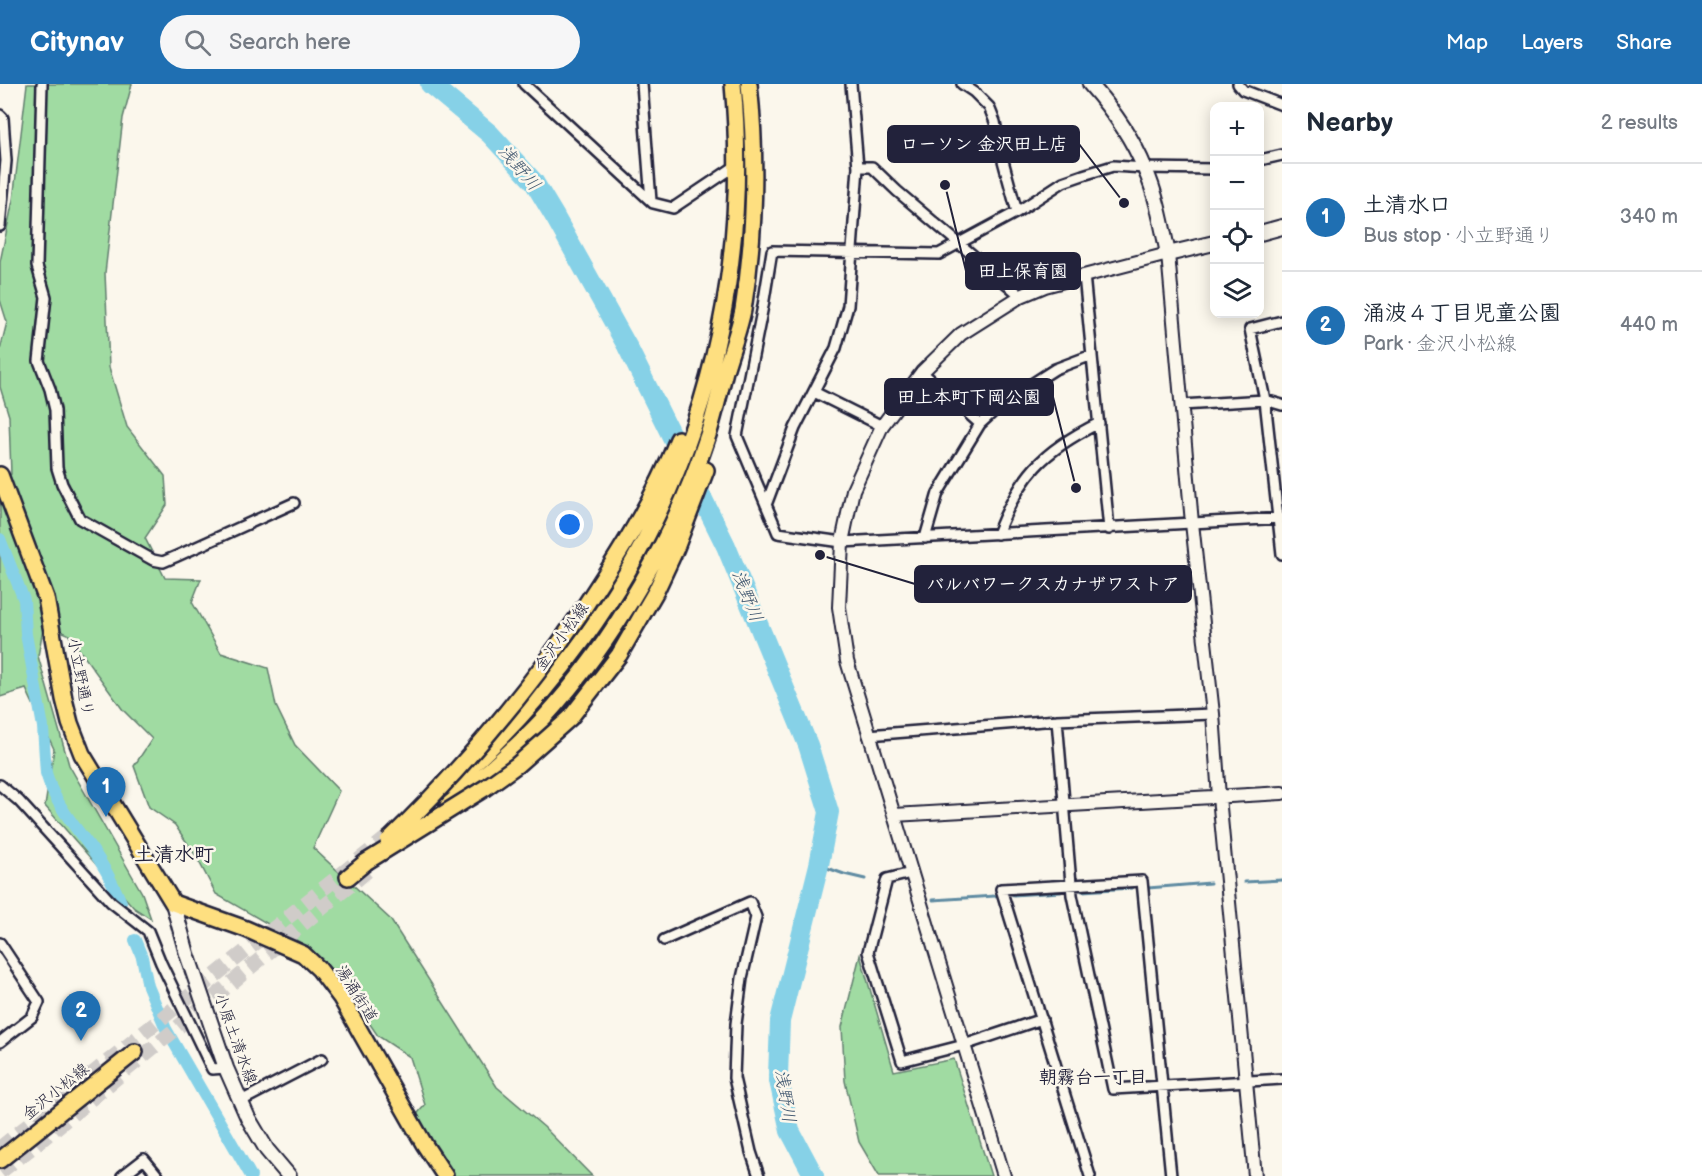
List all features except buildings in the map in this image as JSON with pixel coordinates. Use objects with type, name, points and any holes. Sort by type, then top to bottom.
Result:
[{"type":"main road","points":[[348,878],[400,830],[476,748],[525,688],[579,615],[629,539],[671,458],[696,405],[728,285],[735,236],[738,165],[733,84]]},
{"type":"main road","points":[[366,862],[517,765],[570,718],[619,655],[656,591],[676,548],[735,367],[751,250],[753,136],[749,84]]},
{"type":"main road","points":[[1090,84],[1126,133],[1145,168],[1159,209],[1168,254],[1210,244]]},
{"type":"main road","points":[[1264,232],[1282,227]]},
{"type":"main road","name":"金沢小松線","points":[[696,405],[658,513],[619,588],[565,666],[539,698],[482,757],[393,841],[494,768],[543,719],[573,683],[642,583],[669,532],[712,439]]},
{"type":"main road","name":"小立野通り","points":[[0,475],[46,598],[64,699],[82,754],[173,903]]},
{"type":"main road","name":"小原土清水線","points":[[173,903],[187,954],[226,1068],[248,1118],[267,1150],[289,1176]]},
{"type":"main road","name":"湯涌街道","points":[[173,903],[246,929],[303,954],[319,969],[341,998],[412,1124],[445,1176]]},
{"type":"main road","name":"金沢小松線","points":[[0,1160],[135,1052]]},
{"type":"street","points":[[42,84],[37,266],[46,297],[39,361],[55,410],[57,468],[62,484],[80,519],[153,560],[163,562],[294,503]]},
{"type":"street","points":[[642,84],[651,201]]},
{"type":"street","points":[[766,505],[795,429],[836,348],[848,306],[858,167],[851,84]]},
{"type":"street","points":[[962,84],[974,92],[988,107],[995,122],[1017,212]]},
{"type":"street","points":[[1238,84],[1243,90],[1282,105]]},
{"type":"street","points":[[529,85],[653,203],[673,208],[738,165]]},
{"type":"street","points":[[0,115],[3,118],[6,161],[0,226]]},
{"type":"street","points":[[1264,159],[1282,155]]},
{"type":"street","points":[[751,250],[939,254],[1017,212],[1063,182],[1083,175],[1113,166],[1210,169]]},
{"type":"street","points":[[858,167],[872,167],[1021,296]]},
{"type":"street","points":[[772,251],[737,436],[778,533],[842,542],[1280,518]]},
{"type":"street","points":[[1004,1176],[846,661],[839,607],[842,542],[853,490],[882,426],[922,372],[961,334],[1021,296],[1045,286],[1168,254],[1255,1176]]},
{"type":"street","points":[[1084,275],[1109,529]]},
{"type":"street","points":[[1282,321],[1250,329],[1265,400],[1280,518],[1282,554]]},
{"type":"street","points":[[925,538],[938,493],[980,424],[1005,401],[1055,369],[1092,355]]},
{"type":"street","points":[[922,372],[980,424]]},
{"type":"street","points":[[814,392],[882,426]]},
{"type":"street","points":[[1181,405],[1265,400],[1282,405]]},
{"type":"street","points":[[997,534],[1007,508],[1021,483],[1038,462],[1070,437],[1098,423]]},
{"type":"street","points":[[868,735],[1057,720],[1213,714]]},
{"type":"street","points":[[1057,720],[1071,885],[1113,1089],[1282,1079]]},
{"type":"street","points":[[0,785],[19,801],[111,902],[148,931],[212,1069],[226,1068]]},
{"type":"street","points":[[894,815],[1282,793]]},
{"type":"street","points":[[911,873],[887,879],[868,952],[902,1061],[964,1045],[1042,1019]]},
{"type":"street","points":[[1090,1176],[1001,889],[1142,880],[1171,1176]]},
{"type":"street","points":[[664,940],[750,902],[756,916],[742,978],[736,1024],[734,1077],[750,1152],[759,1176]]},
{"type":"street","points":[[0,943],[39,1002],[32,1017],[0,1042]]},
{"type":"street","points":[[241,1101],[322,1059]]},
{"type":"street","points":[[122,1176],[144,1159],[158,1176]]},
{"type":"green space","points":[[27,84],[132,84],[123,118],[105,273],[109,367],[127,427],[165,476],[167,505],[145,538],[165,578],[201,579],[192,602],[221,653],[268,668],[276,706],[295,745],[339,791],[313,848],[390,919],[497,1087],[544,1127],[592,1176],[439,1176],[404,1129],[425,1105],[410,1057],[378,1036],[336,974],[310,948],[216,894],[196,856],[175,825],[149,807],[134,766],[152,739],[123,710],[68,634],[44,624],[38,656],[69,765],[142,893],[151,919],[134,908],[45,806],[54,749],[26,689],[0,697],[0,478],[11,474],[9,416],[0,387],[0,350],[7,322],[0,300],[0,262],[13,200]]},
{"type":"green space","points":[[860,955],[894,1071],[954,1059],[991,1176],[879,1176],[859,1142],[845,1081],[842,1027]]},
{"type":"waterway","name":"浅野川","points":[[430,84],[490,134],[534,182],[555,217],[627,346],[726,546],[808,745],[829,812],[819,865],[780,1021],[778,1076],[790,1131],[814,1176]]},
{"type":"waterway","points":[[0,539],[24,600],[26,634],[43,727],[46,773],[50,785]]},
{"type":"waterway","points":[[51,788],[64,811],[100,861],[121,902]]},
{"type":"waterway","points":[[819,865],[865,879]]},
{"type":"waterway","points":[[1244,882],[1282,880]]},
{"type":"waterway","points":[[1148,888],[1210,883]]},
{"type":"waterway","points":[[1082,891],[1132,888]]},
{"type":"waterway","points":[[1013,895],[1061,892]]},
{"type":"waterway","points":[[933,900],[995,896]]},
{"type":"waterway","points":[[135,940],[142,957],[148,986],[166,1029],[251,1176]]},
{"type":"tunnel","points":[[0,1148],[389,836]]},
{"type":"tunnel","points":[[0,1172],[367,871]]},
{"type":"place","name":"田上保育園","points":[[945,185]]},
{"type":"place","name":"ローソン 金沢田上店","points":[[1124,203]]},
{"type":"place","name":"田上本町下岡公園","points":[[1076,488]]},
{"type":"place","name":"バルバワークスカナザワストア","points":[[820,555]]},
{"type":"place","name":"土清水口","points":[[106,817]]},
{"type":"place","name":"涌波４丁目児童公園","points":[[81,1041]]},
{"type":"district","name":"土清水町","points":[[174,855]]},
{"type":"district","name":"朝霧台一丁目","points":[[1093,1077]]}]
